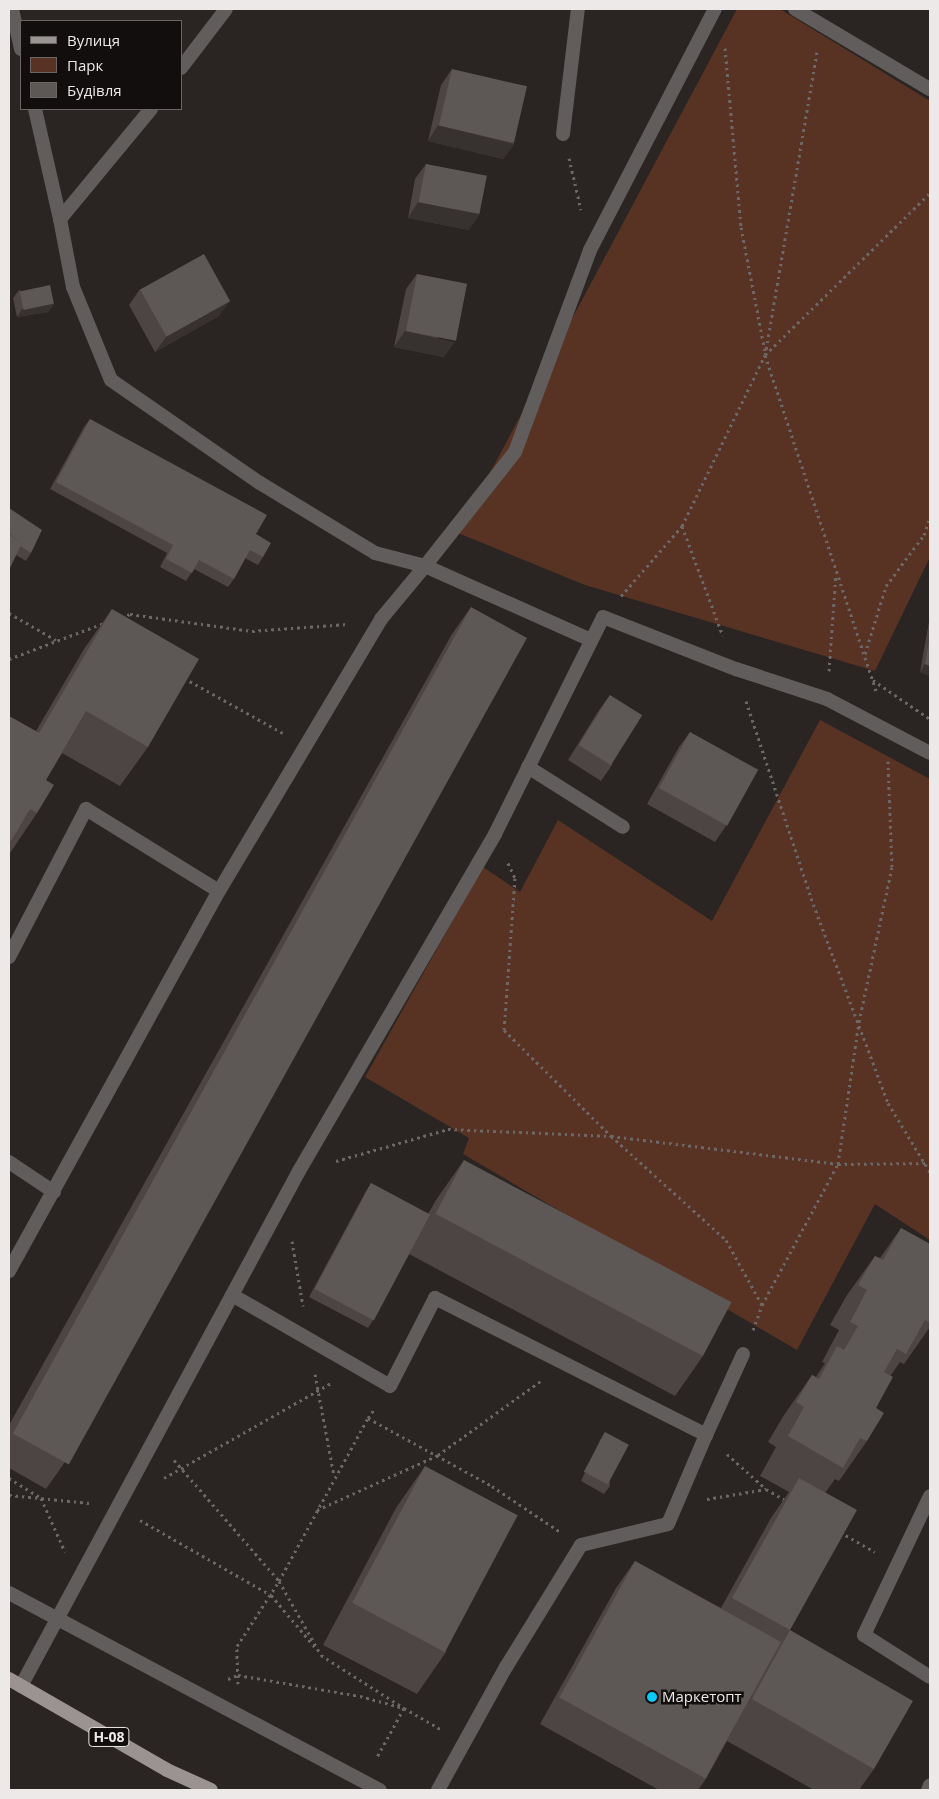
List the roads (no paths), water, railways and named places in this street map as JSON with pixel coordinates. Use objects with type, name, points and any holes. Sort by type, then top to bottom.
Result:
[{"type":"main road","name":"Н-08","points":[[15,1683],[167,1770],[211,1790]]},
{"type":"lane","points":[[12,9],[20,45]]},
{"type":"lane","points":[[182,67],[226,9]]},
{"type":"lane","points":[[563,134],[578,9]]},
{"type":"lane","points":[[9,1271],[219,891],[381,620],[515,452],[590,250],[716,9]]},
{"type":"lane","points":[[795,9],[930,89]]},
{"type":"lane","points":[[35,110],[73,286],[111,380],[260,483],[375,553],[425,566],[591,640]]},
{"type":"lane","points":[[60,219],[150,110]]},
{"type":"lane","points":[[15,1683],[56,1620],[299,1171],[494,834],[603,616],[736,668],[828,699],[887,728],[930,753]]},
{"type":"lane","points":[[528,767],[623,828]]},
{"type":"lane","points":[[9,957],[86,809],[219,891]]},
{"type":"lane","points":[[9,1162],[54,1192]]},
{"type":"lane","points":[[232,1295],[390,1386],[435,1298],[706,1435]]},
{"type":"lane","points":[[438,1790],[581,1545],[668,1524],[743,1354]]},
{"type":"lane","points":[[930,1496],[864,1635],[930,1676]]},
{"type":"lane","points":[[9,1593],[56,1620],[380,1790]]},
{"type":"lane","points":[[928,1790],[930,1785]]},
{"type":"place","name":"Маркетопт","points":[[652,1697]]}]
